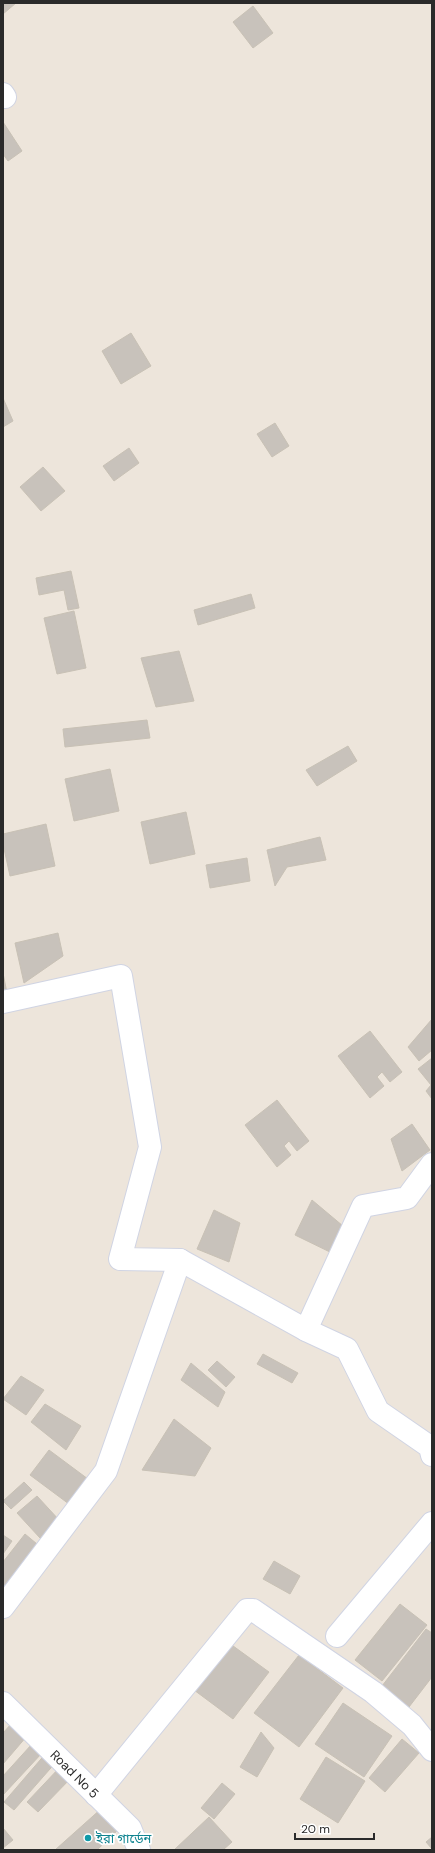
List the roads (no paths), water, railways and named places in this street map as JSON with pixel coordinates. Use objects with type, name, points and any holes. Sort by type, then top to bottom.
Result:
[{"type":"street","points":[[3,1002],[121,976],[150,1147],[120,1259],[180,1260],[306,1330],[346,1349],[378,1411],[430,1447],[432,1455]]},
{"type":"street","points":[[306,1330],[363,1206],[407,1198],[432,1164]]},
{"type":"street","points":[[3,1607],[106,1471],[180,1260]]},
{"type":"street","points":[[337,1636],[432,1523]]},
{"type":"street","points":[[96,1795],[247,1610],[253,1610],[373,1692],[412,1725],[432,1750]]},
{"type":"street","name":"Road No 5","points":[[3,1703],[130,1828],[139,1850]]},
{"type":"place","name":"ইরা গার্ডেন","points":[[88,1838]]}]
